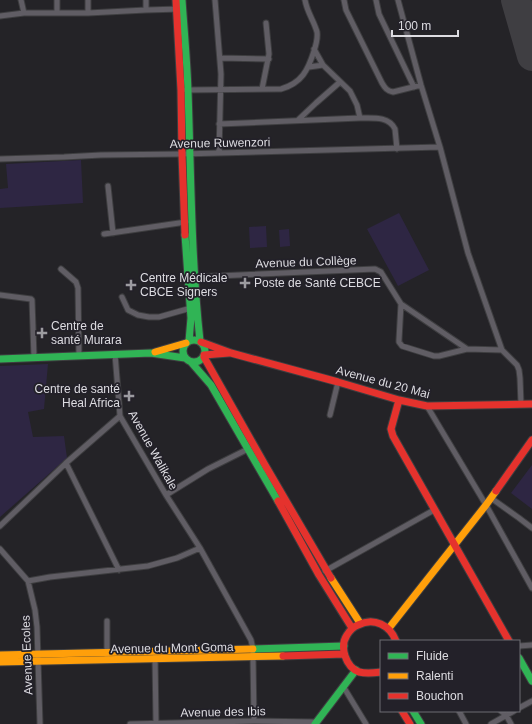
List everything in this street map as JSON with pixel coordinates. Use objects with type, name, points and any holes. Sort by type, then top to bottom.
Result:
[{"type":"main road","points":[[176,0],[179,9],[184,90],[191,318],[187,342],[184,346],[183,352],[188,360],[201,372],[211,385],[319,575],[352,628]]},
{"type":"main road","points":[[179,9],[182,0]]},
{"type":"main road","points":[[187,222],[200,342],[205,350],[204,356],[326,571],[360,623]]},
{"type":"main road","points":[[151,353],[194,340],[200,342]]},
{"type":"main road","name":"Avenue du 20 Mai","points":[[200,342],[231,353],[399,400],[426,406],[532,404]]},
{"type":"main road","points":[[0,359],[151,353],[198,361],[204,356],[231,353]]},
{"type":"main road","points":[[399,400],[391,429],[392,433],[508,640]]},
{"type":"main road","points":[[389,628],[486,505],[532,440]]},
{"type":"main road","points":[[380,674],[363,674],[351,666],[344,654],[345,639],[352,628],[360,623],[368,621],[383,624],[389,628],[396,640]]},
{"type":"main road","points":[[2,658],[155,656],[253,648],[344,646]]},
{"type":"main road","name":"Avenue du Mont Goma","points":[[155,656],[253,657],[344,654]]},
{"type":"main road","points":[[520,660],[532,681]]},
{"type":"main road","points":[[318,722],[356,670]]},
{"type":"main road","points":[[403,712],[410,724]]},
{"type":"main road","points":[[414,712],[421,724]]},
{"type":"street","points":[[21,0],[24,13]]},
{"type":"street","points":[[57,0],[57,13]]},
{"type":"street","points":[[88,0],[88,13]]},
{"type":"street","points":[[146,0],[146,10]]},
{"type":"street","points":[[215,0],[221,74],[219,153]]},
{"type":"street","points":[[184,90],[281,89],[296,83],[309,66],[317,39],[317,31],[305,0]]},
{"type":"street","points":[[344,0],[346,10],[382,83],[387,90],[393,92],[421,85]]},
{"type":"street","points":[[376,0],[379,14],[414,87]]},
{"type":"street","points":[[398,0],[421,85],[440,147],[468,253],[502,350],[517,365],[519,370],[521,404]]},
{"type":"street","points":[[0,16],[24,13],[88,13],[179,9]]},
{"type":"street","points":[[262,89],[270,54],[266,23]]},
{"type":"street","points":[[314,49],[323,65],[350,91],[357,105],[360,118]]},
{"type":"street","points":[[220,58],[269,59]]},
{"type":"street","points":[[309,66],[323,65]]},
{"type":"street","points":[[298,120],[340,82]]},
{"type":"street","points":[[219,124],[380,118],[392,123],[395,129],[397,149]]},
{"type":"street","name":"Avenue Ruwenzori","points":[[0,159],[101,155],[440,147]]},
{"type":"street","points":[[108,186],[113,232]]},
{"type":"street","points":[[104,234],[187,222]]},
{"type":"street","points":[[61,269],[76,282],[78,288],[79,356]]},
{"type":"street","name":"Avenue du Collège","points":[[194,277],[375,269],[381,272],[401,304]]},
{"type":"street","points":[[0,295],[32,300],[34,357]]},
{"type":"street","points":[[122,297],[128,310],[138,315],[149,317],[159,317],[190,308]]},
{"type":"street","points":[[401,304],[399,340],[402,346],[434,356],[467,349],[502,350]]},
{"type":"street","points":[[401,304],[467,349]]},
{"type":"street","name":"Avenue Walikale","points":[[115,354],[120,416],[166,495],[200,548],[251,640],[253,648],[254,721]]},
{"type":"street","points":[[330,415],[338,382]]},
{"type":"street","points":[[426,406],[486,505],[532,588]]},
{"type":"street","points":[[0,526],[120,416]]},
{"type":"street","points":[[166,495],[208,469],[248,449]]},
{"type":"street","points":[[66,464],[119,570]]},
{"type":"street","points":[[491,498],[532,528]]},
{"type":"street","points":[[319,575],[434,510]]},
{"type":"street","points":[[28,581],[50,577],[148,566],[167,562],[200,548]]},
{"type":"street","name":"Avenue Ecoles","points":[[0,549],[28,581],[36,614],[40,724]]},
{"type":"street","points":[[107,621],[107,656]]},
{"type":"street","points":[[520,646],[532,645]]},
{"type":"street","points":[[155,656],[156,724]]},
{"type":"street","points":[[343,686],[366,724]]},
{"type":"street","points":[[520,707],[532,701]]},
{"type":"street","points":[[459,712],[466,724]]},
{"type":"street","points":[[502,712],[506,715],[511,724]]},
{"type":"street","points":[[491,724],[512,712]]},
{"type":"street","name":"Avenue des Ibis","points":[[130,724],[254,721],[318,722]]},
{"type":"shaded area","points":[[81,160],[83,203],[0,208],[0,189],[8,188],[6,164]]},
{"type":"shaded area","points":[[399,213],[429,270],[398,286],[367,229]]},
{"type":"shaded area","points":[[266,226],[267,247],[250,248],[249,227]]},
{"type":"shaded area","points":[[289,229],[290,246],[280,247],[279,230]]},
{"type":"shaded area","points":[[48,364],[44,409],[28,412],[33,437],[64,436],[67,458],[0,517],[0,366]]},
{"type":"shaded area","points":[[532,465],[532,509],[511,493]]},
{"type":"runway","points":[[516,0],[532,56]]},
{"type":"traffic: fast","points":[[182,0],[188,80],[193,248],[200,341]]},
{"type":"traffic: fast","points":[[185,235],[191,318],[189,341]]},
{"type":"traffic: fast","points":[[194,340],[202,343],[205,351],[202,359],[194,362],[186,359],[183,351],[186,343],[194,340]]},
{"type":"traffic: fast","points":[[0,359],[151,353],[185,358]]},
{"type":"traffic: fast","points":[[191,362],[211,385],[278,501]]},
{"type":"traffic: fast","points":[[253,649],[344,646]]},
{"type":"traffic: fast","points":[[520,660],[532,681]]},
{"type":"traffic: fast","points":[[315,724],[356,670]]},
{"type":"traffic: fast","points":[[414,712],[421,724]]},
{"type":"traffic: slow","points":[[155,352],[186,343]]},
{"type":"traffic: slow","points":[[389,628],[496,491]]},
{"type":"traffic: slow","points":[[331,578],[360,623]]},
{"type":"traffic: slow","points":[[0,655],[253,649]]},
{"type":"traffic: slow","points":[[0,662],[283,656]]},
{"type":"traffic: jam","points":[[176,0],[181,90],[185,235]]},
{"type":"traffic: jam","points":[[201,342],[231,353],[399,400],[427,406],[532,404]]},
{"type":"traffic: jam","points":[[204,355],[229,353]]},
{"type":"traffic: jam","points":[[204,357],[331,578]]},
{"type":"traffic: jam","points":[[399,400],[391,429],[393,436],[508,640]]},
{"type":"traffic: jam","points":[[496,491],[532,440]]},
{"type":"traffic: jam","points":[[278,501],[319,575],[352,628]]},
{"type":"traffic: jam","points":[[380,672],[362,673],[351,666],[347,661],[344,651],[347,635],[358,625],[375,622],[386,627],[396,640]]},
{"type":"traffic: jam","points":[[283,656],[344,654]]},
{"type":"traffic: jam","points":[[403,712],[410,724]]},
{"type":"place","name":"Poste de Santé CEBCE","points":[[245,283]]},
{"type":"place","name":"Centre Médicale CBCE Signers","points":[[131,285]]},
{"type":"place","name":"Centre de santé Murara","points":[[42,333]]},
{"type":"place","name":"Centre de santé Heal Africa","points":[[129,396]]}]
